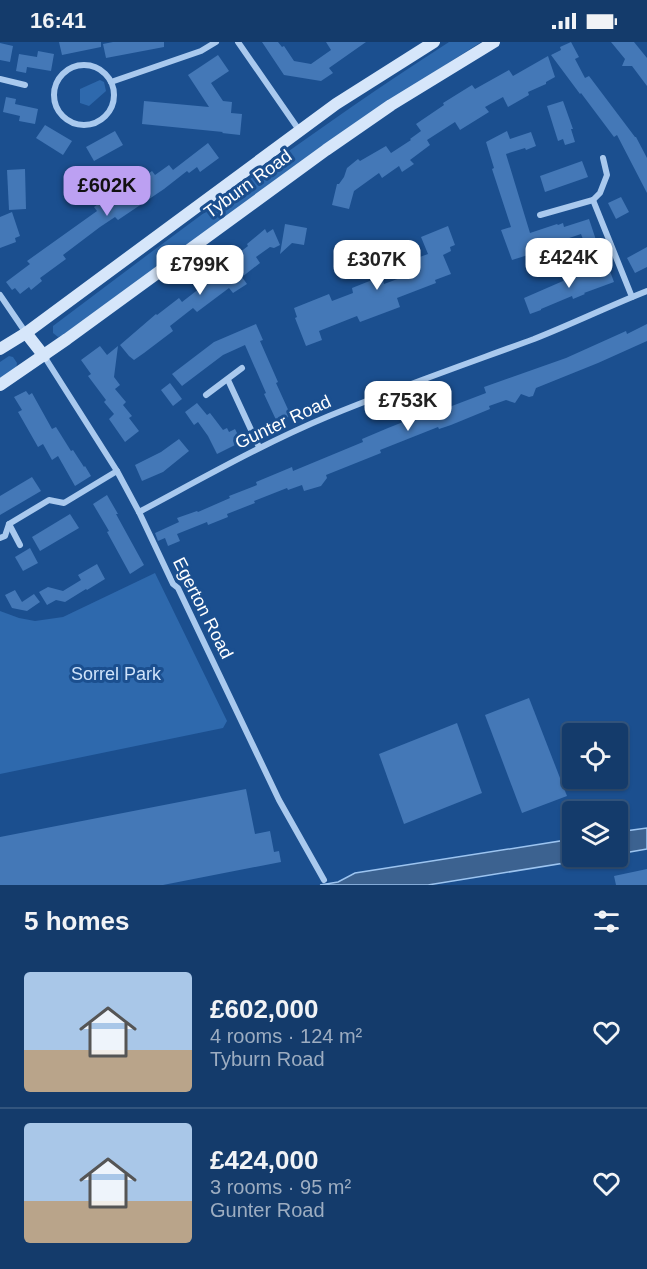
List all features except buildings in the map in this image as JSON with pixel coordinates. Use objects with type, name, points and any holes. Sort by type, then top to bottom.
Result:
[{"type":"main road","name":"Tyburn Road","points":[[0,349],[26,333],[336,104],[434,42]]},
{"type":"main road","name":"Tyburn Road","points":[[0,386],[326,150],[391,105],[494,42]]},
{"type":"main road","points":[[26,333],[44,356]]},
{"type":"street","points":[[111,82],[201,51],[216,42]]},
{"type":"street","points":[[238,42],[300,131]]},
{"type":"street","points":[[87,65],[98,69],[111,82],[114,97],[111,109],[104,117],[91,124],[72,122],[66,119],[57,108],[54,91],[59,78],[70,68],[87,65]]},
{"type":"street","points":[[0,79],[25,85]]},
{"type":"street","points":[[540,215],[593,200],[600,193],[608,175],[603,158]]},
{"type":"street","points":[[593,200],[632,297]]},
{"type":"street","name":"Gunter Road","points":[[139,512],[260,447],[329,416],[535,338],[647,291]]},
{"type":"street","points":[[0,295],[26,333]]},
{"type":"street","name":"Egerton Road","points":[[44,356],[117,471],[139,512],[173,584],[183,598],[279,800],[324,880]]},
{"type":"street","points":[[206,395],[242,368]]},
{"type":"street","points":[[228,380],[260,447]]},
{"type":"street","points":[[0,538],[5,536],[9,524],[49,500],[64,503],[117,471]]},
{"type":"street","points":[[9,524],[20,545]]},
{"type":"green space","points":[[449,42],[481,42],[360,120],[63,335],[58,337],[53,333],[53,326],[199,216],[398,75]]},
{"type":"green space","points":[[100,80],[104,82],[106,91],[89,106],[80,103],[80,89]]},
{"type":"green space","points":[[9,356],[13,357],[17,363],[16,369],[0,381],[0,362]]},
{"type":"green space","name":"Sorrel Park","points":[[155,573],[227,721],[223,728],[0,774],[0,611],[35,621],[63,617]]},
{"type":"shaded area","points":[[647,828],[647,849],[628,852],[628,831]]},
{"type":"shaded area","points":[[562,841],[562,863],[428,885],[320,885],[338,882],[355,873]]}]
